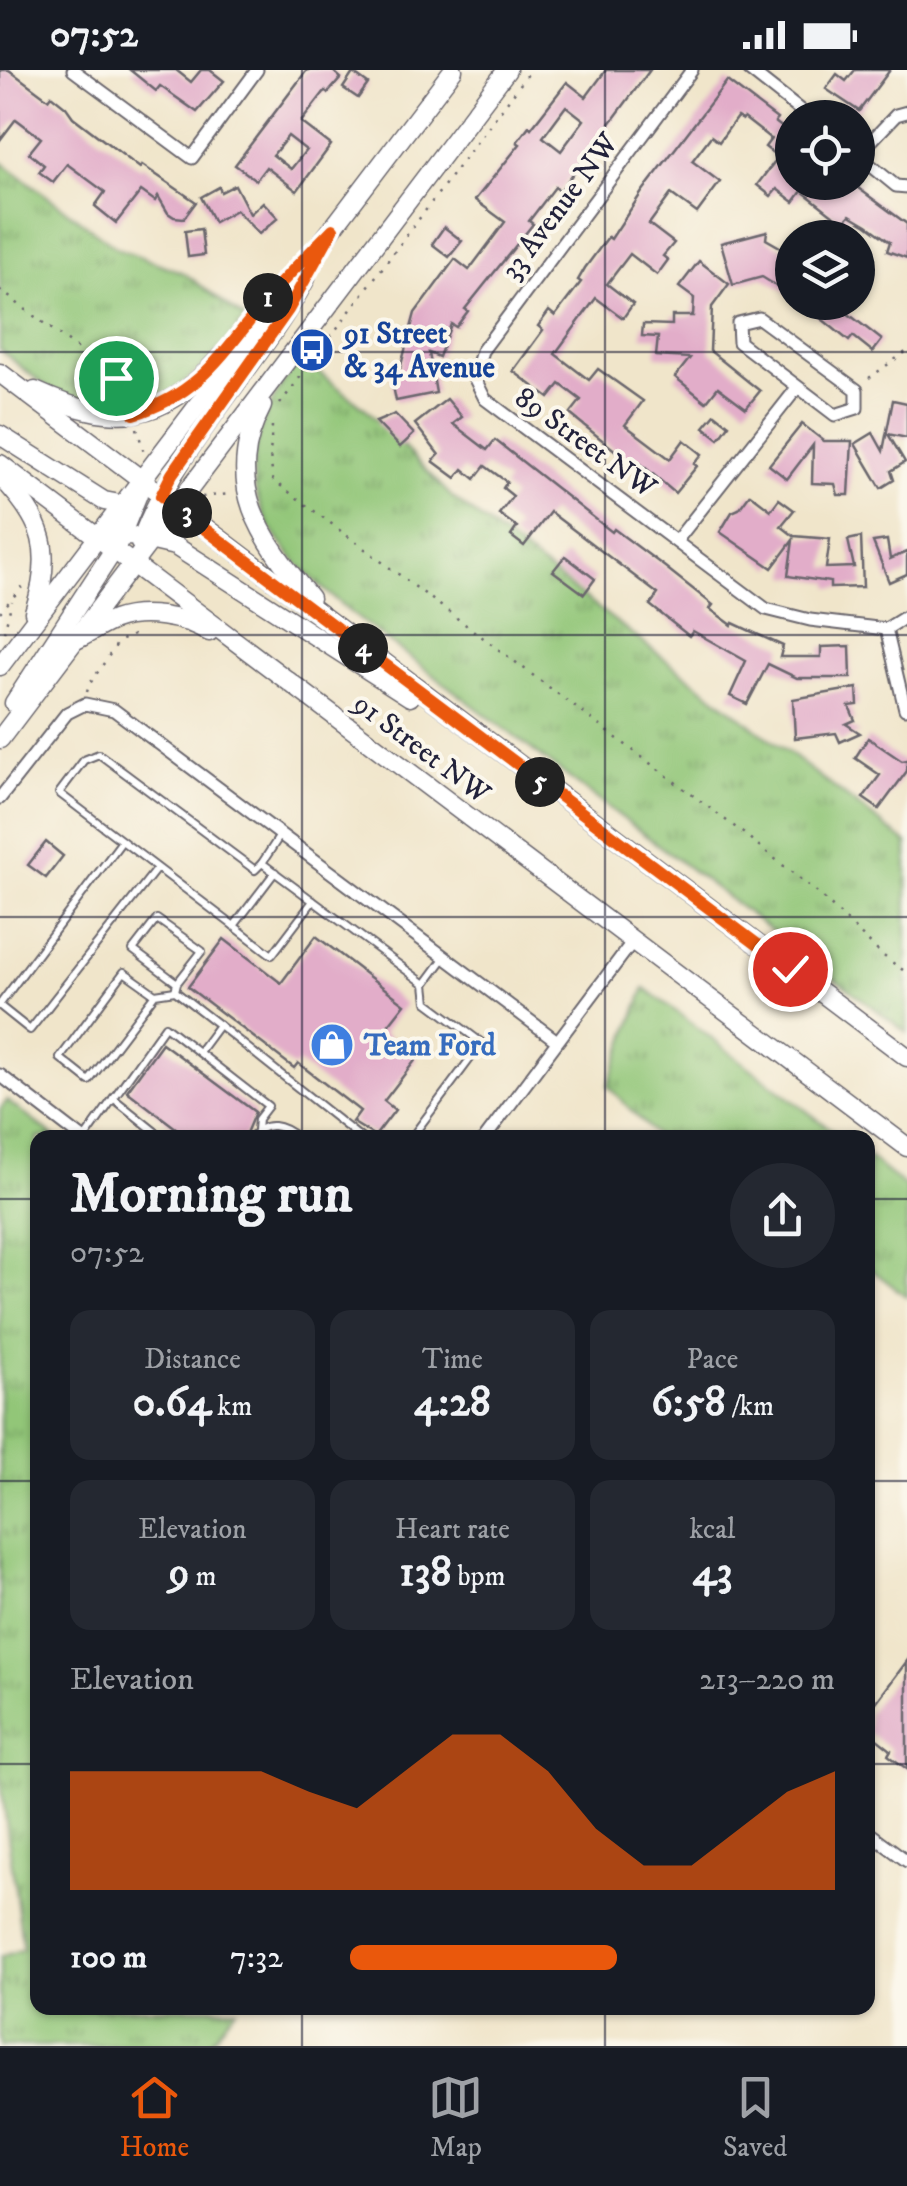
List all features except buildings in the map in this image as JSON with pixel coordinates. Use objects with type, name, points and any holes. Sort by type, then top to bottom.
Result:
[{"type":"main road","points":[[0,724],[118,543],[141,480],[453,70]]},
{"type":"main road","points":[[0,435],[104,501],[129,506],[164,502],[283,366],[507,70]]},
{"type":"main road","points":[[5,376],[74,409],[109,415],[134,414],[152,408],[200,380],[268,298],[333,229]]},
{"type":"main road","points":[[0,738],[133,564],[164,502],[172,474],[288,310],[333,229]]},
{"type":"main road","points":[[283,366],[254,421],[244,450],[246,491],[258,528],[332,625]]},
{"type":"main road","name":"91 Street NW","points":[[5,376],[164,502],[907,1057]]},
{"type":"main road","name":"91 Street NW","points":[[0,464],[97,538],[118,543],[133,564],[907,1147]]},
{"type":"main road","points":[[0,476],[22,500],[42,536],[45,570],[30,627]]},
{"type":"main road","points":[[0,666],[97,538],[129,506]]},
{"type":"main road","points":[[118,543],[146,538],[175,546],[556,793]]},
{"type":"main road","points":[[73,642],[115,620],[140,615],[171,619],[202,628],[278,675]]},
{"type":"street","points":[[73,70],[192,158],[258,70]]},
{"type":"street","name":"33 Avenue NW","points":[[474,377],[482,350],[692,70]]},
{"type":"street","points":[[750,70],[788,100]]},
{"type":"street","points":[[875,137],[896,115],[907,112]]},
{"type":"street","points":[[875,169],[896,186],[907,187]]},
{"type":"street","points":[[759,318],[857,390],[857,408],[835,415],[797,388],[739,342],[738,323],[759,318]]},
{"type":"street","name":"89 Street NW","points":[[474,377],[485,400],[766,609],[810,620],[886,629]]},
{"type":"street","points":[[677,540],[797,388]]},
{"type":"street","points":[[905,709],[886,629],[907,616]]},
{"type":"street","points":[[0,798],[58,721],[85,704],[105,706],[125,716],[557,1042]]},
{"type":"street","points":[[491,1130],[633,941]]},
{"type":"street","points":[[0,1075],[73,1130]]},
{"type":"street","points":[[875,1837],[907,1861]]},
{"type":"lane","points":[[281,834],[254,870],[99,754],[92,754],[59,793],[272,954],[313,901]]},
{"type":"lane","points":[[122,841],[0,1005],[30,1030],[157,868]]},
{"type":"lane","points":[[262,862],[426,984]]},
{"type":"lane","points":[[234,926],[275,872]]},
{"type":"lane","points":[[155,994],[124,972],[60,1058],[89,1081],[155,994],[176,987],[202,951],[157,919],[133,950],[176,987],[219,1025],[351,1130]]},
{"type":"lane","points":[[417,1130],[482,1043],[427,1002],[426,984],[445,957]]},
{"type":"lane","points":[[199,1052],[219,1025]]},
{"type":"lane","points":[[90,1130],[165,1026],[268,1106],[255,1130]]},
{"type":"lane","points":[[113,1098],[152,1130]]},
{"type":"lane","points":[[261,1130],[268,1126],[284,1126],[289,1130]]},
{"type":"path","points":[[276,411],[531,70]]},
{"type":"path","points":[[0,290],[126,388],[141,451]]},
{"type":"path","points":[[869,378],[907,351]]},
{"type":"path","points":[[272,425],[273,480],[742,832],[907,973]]},
{"type":"path","points":[[0,612],[12,600],[2,643]]},
{"type":"green space","points":[[0,161],[117,248],[184,273],[245,319],[188,379],[145,403],[120,407],[93,405],[46,386],[0,350]]},
{"type":"green space","points":[[300,358],[366,409],[453,498],[907,843],[907,1033],[351,613],[290,554],[269,526],[257,497],[254,467],[259,434],[274,398]]},
{"type":"green space","points":[[645,987],[832,1130],[650,1130],[608,1086]]},
{"type":"green space","points":[[7,1101],[46,1130],[30,1130],[30,2015],[231,2015],[208,2046],[0,2046],[0,1957],[23,1949],[0,1775],[0,1109]]},
{"type":"green space","points":[[875,1163],[907,1188],[907,1297],[875,1272]]},
{"type":"place","name":"91 Street & 34 Avenue","points":[[312,350]]},
{"type":"place","name":"Team Ford","points":[[332,1045]]},
{"type":"route","points":[[116,378],[126,388],[134,414],[185,391],[230,349],[268,298],[333,229],[288,310],[172,474],[161,496],[190,514],[790,969]]}]
